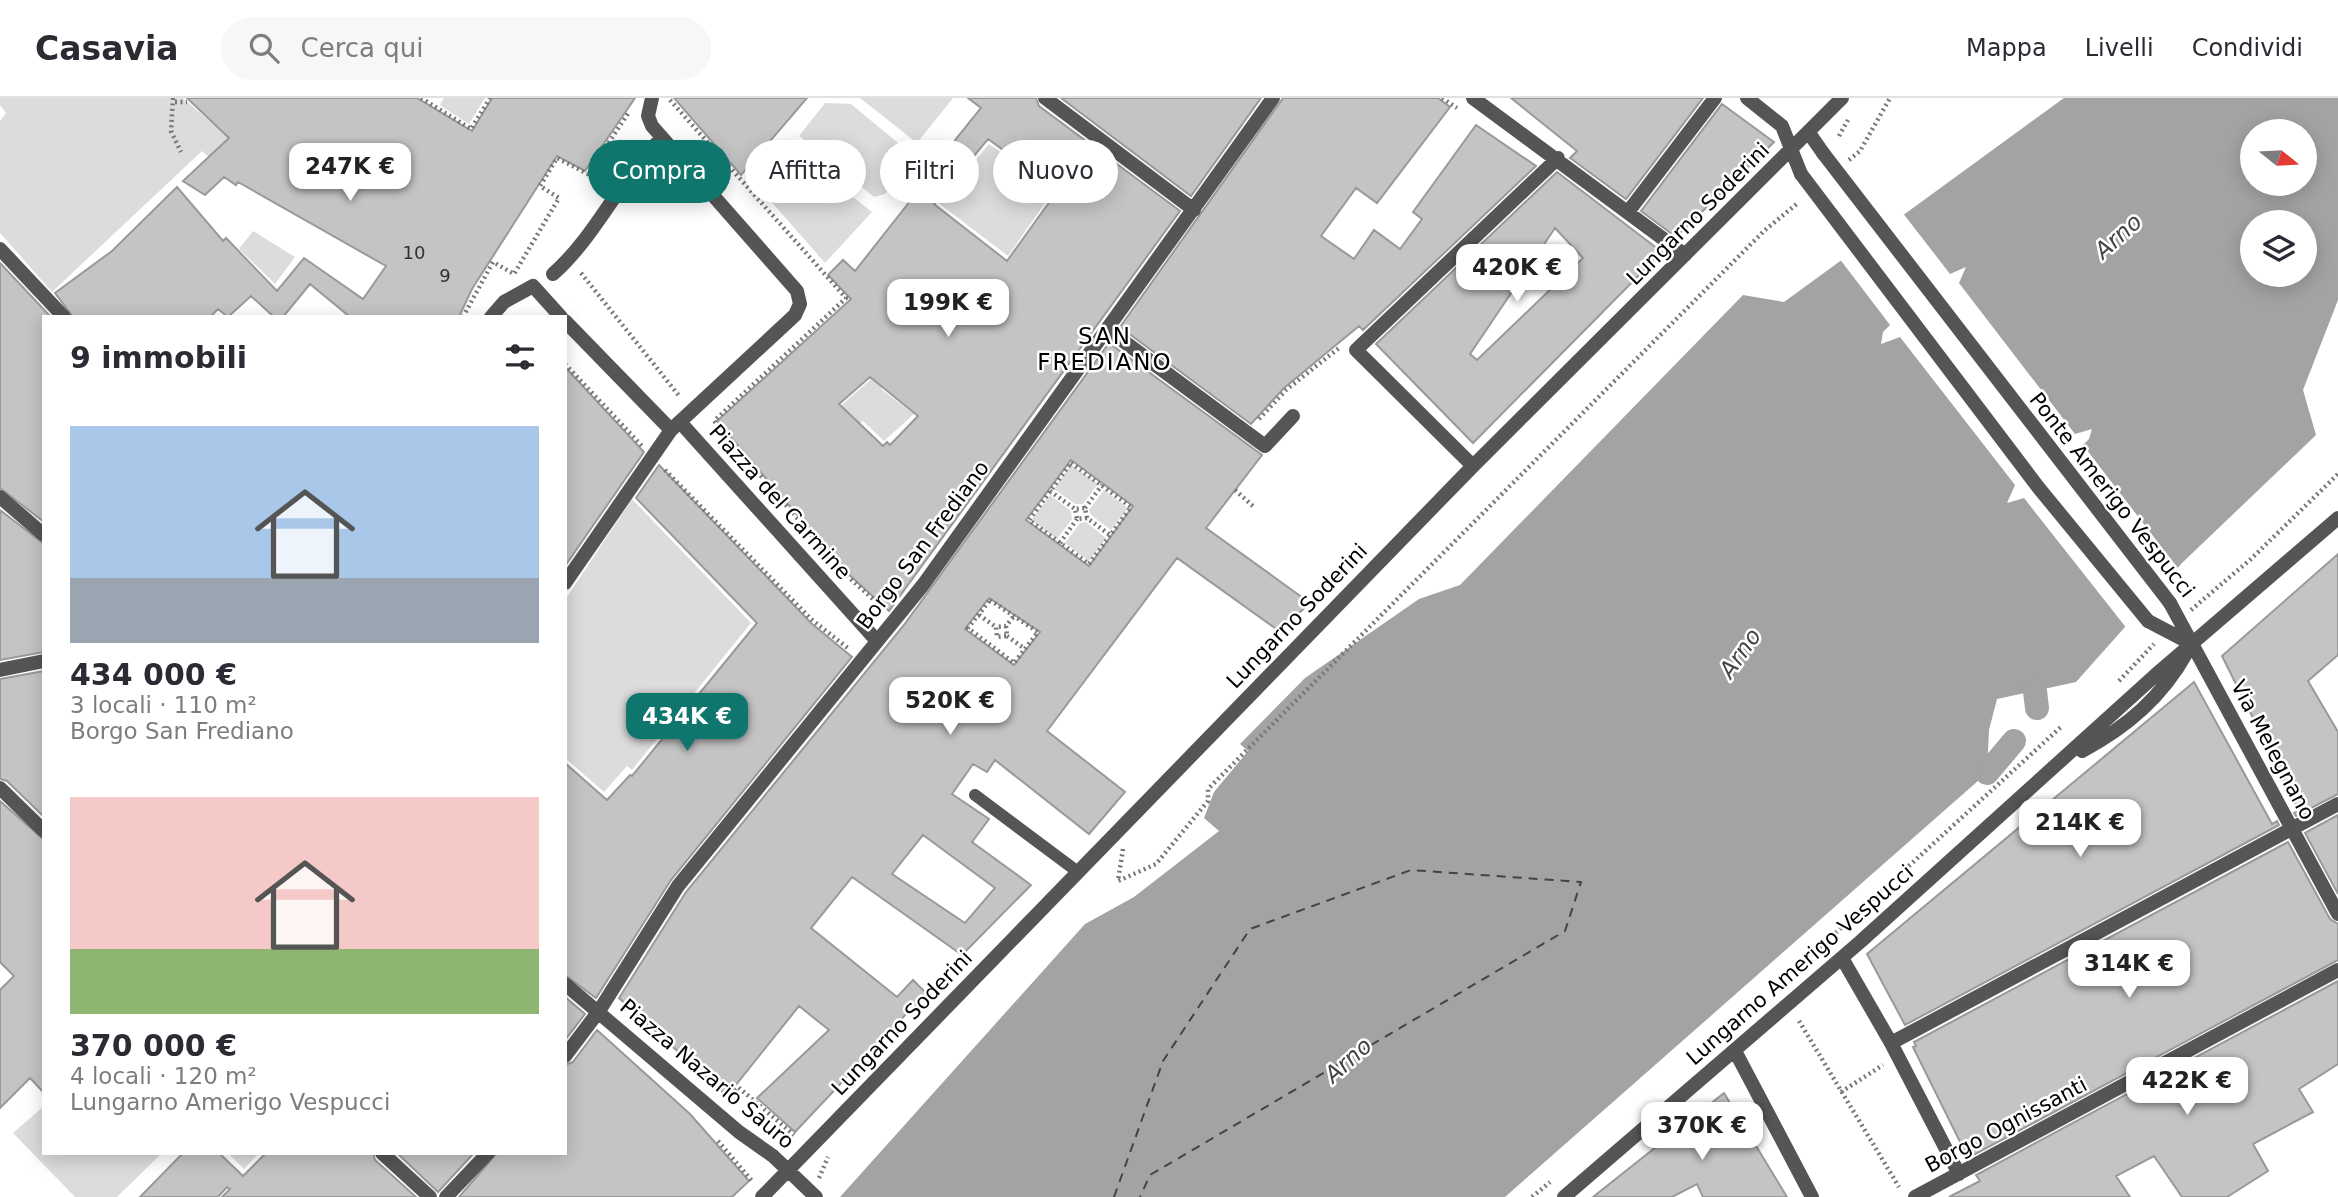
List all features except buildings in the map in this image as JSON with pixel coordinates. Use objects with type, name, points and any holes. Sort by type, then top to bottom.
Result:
[{"type":"street","name":"Piazza del Carmine","points":[[652,98],[649,120],[662,138],[800,297],[795,315],[676,426]]},
{"type":"street","points":[[1045,98],[1194,210]]},
{"type":"street","name":"Borgo San Frediano","points":[[567,1053],[599,1011],[685,876],[947,554],[1273,98]]},
{"type":"street","points":[[1473,98],[1685,255]]},
{"type":"street","points":[[1628,212],[1715,98]]},
{"type":"street","points":[[1746,98],[1782,126],[1801,174],[2038,487],[2148,621],[2192,644]]},
{"type":"street","name":"Lungarno Soderini","points":[[762,1197],[1473,466],[1791,152],[1842,98]]},
{"type":"street","name":"Ponte Amerigo Vespucci","points":[[1809,133],[2170,603],[2192,644]]},
{"type":"street","points":[[553,274],[570,259],[662,138]]},
{"type":"street","points":[[1473,466],[1356,350],[1558,159]]},
{"type":"street","points":[[0,249],[62,315]]},
{"type":"street","points":[[493,315],[503,304],[533,286],[559,315]]},
{"type":"street","name":"Piazza del Carmine","points":[[567,323],[676,426],[877,641]]},
{"type":"street","points":[[1107,329],[1265,446],[1293,416]]},
{"type":"street","points":[[567,580],[676,426]]},
{"type":"street","points":[[0,497],[42,533]]},
{"type":"street","name":"Lungarno Amerigo Vespucci","points":[[1564,1197],[1842,958],[2062,762],[2113,734],[2158,695],[2171,683],[2192,644],[2338,518]]},
{"type":"street","name":"Via Melegnano","points":[[2192,644],[2338,914]]},
{"type":"street","points":[[0,670],[42,661]]},
{"type":"street","points":[[0,788],[42,829]]},
{"type":"street","points":[[1894,1049],[2338,804]]},
{"type":"street","points":[[1842,958],[1894,1049],[1959,1174]]},
{"type":"street","name":"Borgo Ognissanti","points":[[1915,1197],[2338,970]]},
{"type":"street","name":"Piazza Nazario Sauro","points":[[567,986],[739,1132],[789,1170],[813,1194]]},
{"type":"street","points":[[1735,1051],[1812,1197]]},
{"type":"street","points":[[384,1155],[430,1197]]},
{"type":"street","points":[[446,1197],[486,1155]]},
{"type":"lane","points":[[975,795],[1078,872]]},
{"type":"path","points":[[421,98],[471,129],[490,98]]},
{"type":"path","points":[[433,106],[438,98]]},
{"type":"path","points":[[1839,169],[1860,151],[1890,98]]},
{"type":"path","points":[[181,152],[171,131],[174,100],[187,102]]},
{"type":"path","points":[[464,315],[493,262],[514,274],[559,198],[540,186],[557,158],[587,174],[631,109]]},
{"type":"path","points":[[1123,842],[1124,857],[1118,881],[1156,864],[1208,802],[1208,789],[1765,230],[1807,195]]},
{"type":"path","points":[[570,259],[682,401]]},
{"type":"path","points":[[567,366],[811,619],[855,654]]},
{"type":"path","points":[[1071,463],[1102,485],[1131,507],[1088,564],[1029,520],[1071,463]]},
{"type":"path","points":[[2202,600],[2251,559],[2338,474]]},
{"type":"path","points":[[1050,491],[1076,509],[1085,508],[1102,485]]},
{"type":"path","points":[[1235,490],[1254,507]]},
{"type":"path","points":[[1085,508],[1087,518]]},
{"type":"path","points":[[1060,543],[1077,519],[1076,509]]},
{"type":"path","points":[[1077,519],[1087,518],[1110,535]]},
{"type":"path","points":[[990,600],[1014,616],[1038,632],[1014,663],[968,628],[990,600]]},
{"type":"path","points":[[979,615],[996,627],[1006,626]]},
{"type":"path","points":[[1007,636],[1006,626],[1014,616]]},
{"type":"path","points":[[996,627],[997,637]]},
{"type":"path","points":[[990,645],[997,637],[1007,636],[1025,649]]},
{"type":"path","points":[[1789,976],[2062,726]]},
{"type":"path","points":[[1799,1021],[1899,1187]]},
{"type":"path","points":[[1841,1092],[1894,1049]]},
{"type":"path","points":[[716,1089],[727,1098],[738,1087],[794,1135]]},
{"type":"path","points":[[1532,1197],[1553,1180]]},
{"type":"shaded area","points":[[0,98],[183,98],[239,147],[221,169],[202,151],[52,292],[0,233],[0,121],[6,113],[0,105]]},
{"type":"shaded area","points":[[444,98],[485,98],[469,124],[440,105]]},
{"type":"shaded area","points":[[860,98],[953,98],[919,140],[913,140]]},
{"type":"shaded area","points":[[825,103],[851,104],[894,140],[880,140],[880,195],[874,197],[866,190],[866,140],[804,140],[799,136]]},
{"type":"shaded area","points":[[989,144],[993,147],[993,203],[1045,203],[1008,256],[938,203],[979,203],[979,156]]},
{"type":"shaded area","points":[[772,203],[861,203],[872,212],[825,263]]},
{"type":"shaded area","points":[[253,231],[295,257],[275,284],[239,249]]},
{"type":"shaded area","points":[[877,374],[885,381],[881,389],[914,414],[884,441],[863,421],[854,428],[837,409]]},
{"type":"shaded area","points":[[1071,465],[1098,484],[1083,504],[1075,504],[1054,489]]},
{"type":"shaded area","points":[[1104,490],[1128,508],[1111,530],[1091,515],[1089,510]]},
{"type":"shaded area","points":[[1050,495],[1071,511],[1072,519],[1057,539],[1031,520]]},
{"type":"shaded area","points":[[632,499],[751,623],[632,770],[627,766],[604,792],[567,760],[567,597]]},
{"type":"shaded area","points":[[1086,522],[1106,538],[1089,561],[1065,543],[1080,523]]},
{"type":"shaded area","points":[[42,1108],[42,1155],[160,1155],[117,1197],[75,1197],[13,1133]]},
{"type":"shaded area","points":[[230,1155],[257,1155],[244,1169]]},
{"type":"water","name":"Arno","points":[[2064,98],[2338,98],[2338,300],[2303,390],[2316,435],[2182,563],[2076,682],[1997,699],[1989,730],[1987,773],[1505,1197],[840,1197],[1085,924],[1134,897],[1219,831],[1204,818],[1214,792],[1248,751],[1240,744],[1305,678],[1419,599],[1460,585],[1743,295],[1784,302]]},
{"type":"pier","points":[[1902,212],[1950,274],[1966,267],[1959,283],[2075,434],[2092,429],[2089,439],[2083,445],[2180,571],[2128,630],[2024,498],[2007,503],[2015,485],[1900,337],[1881,344],[1883,332],[1890,325],[1839,258]]},
{"type":"waterway","points":[[2035,691],[2037,708]]},
{"type":"waterway","points":[[1987,773],[2014,741]]},
{"type":"ferry route","points":[[1114,1197],[1163,1061],[1250,929],[1411,870],[1581,882],[1565,931],[1150,1175],[1140,1197]]},
{"type":"district","name":"SAN FREDIANO","points":[[1105,349]]}]
